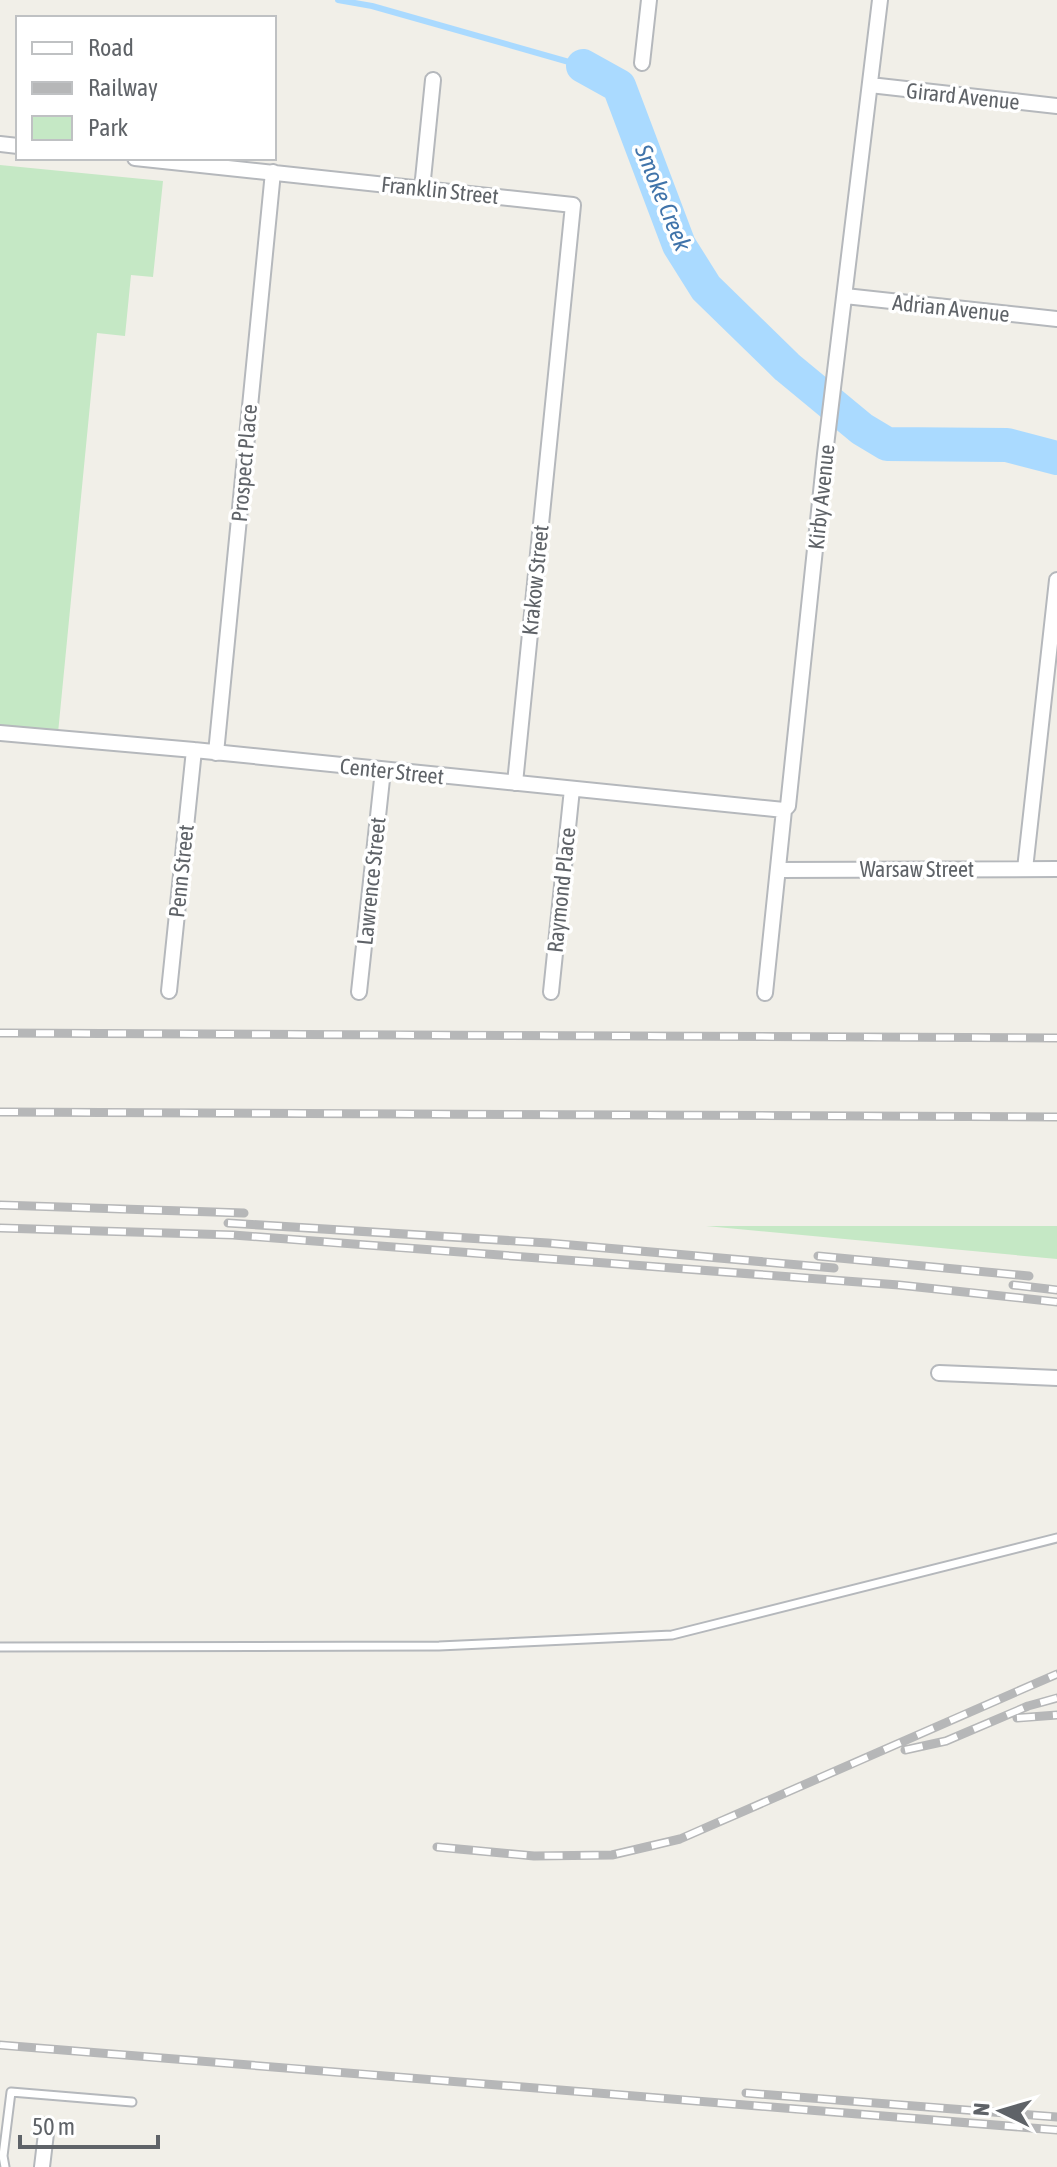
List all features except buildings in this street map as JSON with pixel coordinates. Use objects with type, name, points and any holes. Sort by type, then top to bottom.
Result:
[{"type":"street","points":[[642,63],[649,0]]},
{"type":"street","name":"Kirby Avenue","points":[[765,993],[825,454],[880,0]]},
{"type":"street","points":[[422,189],[433,80]]},
{"type":"street","name":"Girard Avenue","points":[[870,85],[1057,106]]},
{"type":"street","name":"Franklin Street","points":[[155,160],[573,205],[555,376]]},
{"type":"street","name":"Prospect Place","points":[[216,753],[273,172]]},
{"type":"street","name":"Adrian Avenue","points":[[845,296],[1057,319]]},
{"type":"street","name":"Krakow Street","points":[[515,783],[555,376]]},
{"type":"street","points":[[1025,869],[1057,580]]},
{"type":"street","name":"Center Street","points":[[0,733],[784,810]]},
{"type":"street","name":"Penn Street","points":[[169,991],[194,750]]},
{"type":"street","name":"Lawrence Street","points":[[359,992],[383,770]]},
{"type":"street","name":"Raymond Place","points":[[551,992],[572,789]]},
{"type":"street","name":"Warsaw Street","points":[[778,870],[1057,869]]},
{"type":"street","points":[[939,1373],[1057,1378]]},
{"type":"street","points":[[42,2167],[47,2125]]},
{"type":"lane","points":[[0,1647],[439,1646],[672,1635],[1057,1538]]},
{"type":"lane","points":[[5,2167],[3,2156],[11,2092],[132,2102]]},
{"type":"green space","points":[[0,165],[163,181],[153,277],[131,275],[125,336],[97,333],[58,733],[0,727]]},
{"type":"green space","points":[[706,1226],[1057,1226],[1057,1259]]},
{"type":"waterway","name":"Smoke Creek","points":[[338,0],[372,6],[583,66]]},
{"type":"waterway","name":"Smoke Creek","points":[[583,66],[619,86],[679,245],[706,288],[787,367],[862,429],[887,444],[1007,445],[1057,458]]},
{"type":"railway","points":[[0,1033],[1057,1038]]},
{"type":"railway","points":[[0,1112],[1057,1117]]},
{"type":"railway","points":[[0,1205],[244,1213]]},
{"type":"railway","points":[[228,1223],[548,1243],[834,1268]]},
{"type":"railway","points":[[0,1228],[233,1235],[899,1285],[1057,1302]]},
{"type":"railway","points":[[818,1256],[1029,1276]]},
{"type":"railway","points":[[1013,1285],[1057,1290]]},
{"type":"railway","points":[[437,1847],[534,1856],[612,1855],[680,1839],[1057,1674]]},
{"type":"railway","points":[[905,1750],[946,1741],[1028,1706],[1057,1698]]},
{"type":"railway","points":[[1017,1718],[1057,1715]]},
{"type":"railway","points":[[0,2045],[1057,2130]]},
{"type":"railway","points":[[746,2093],[1057,2117]]}]
